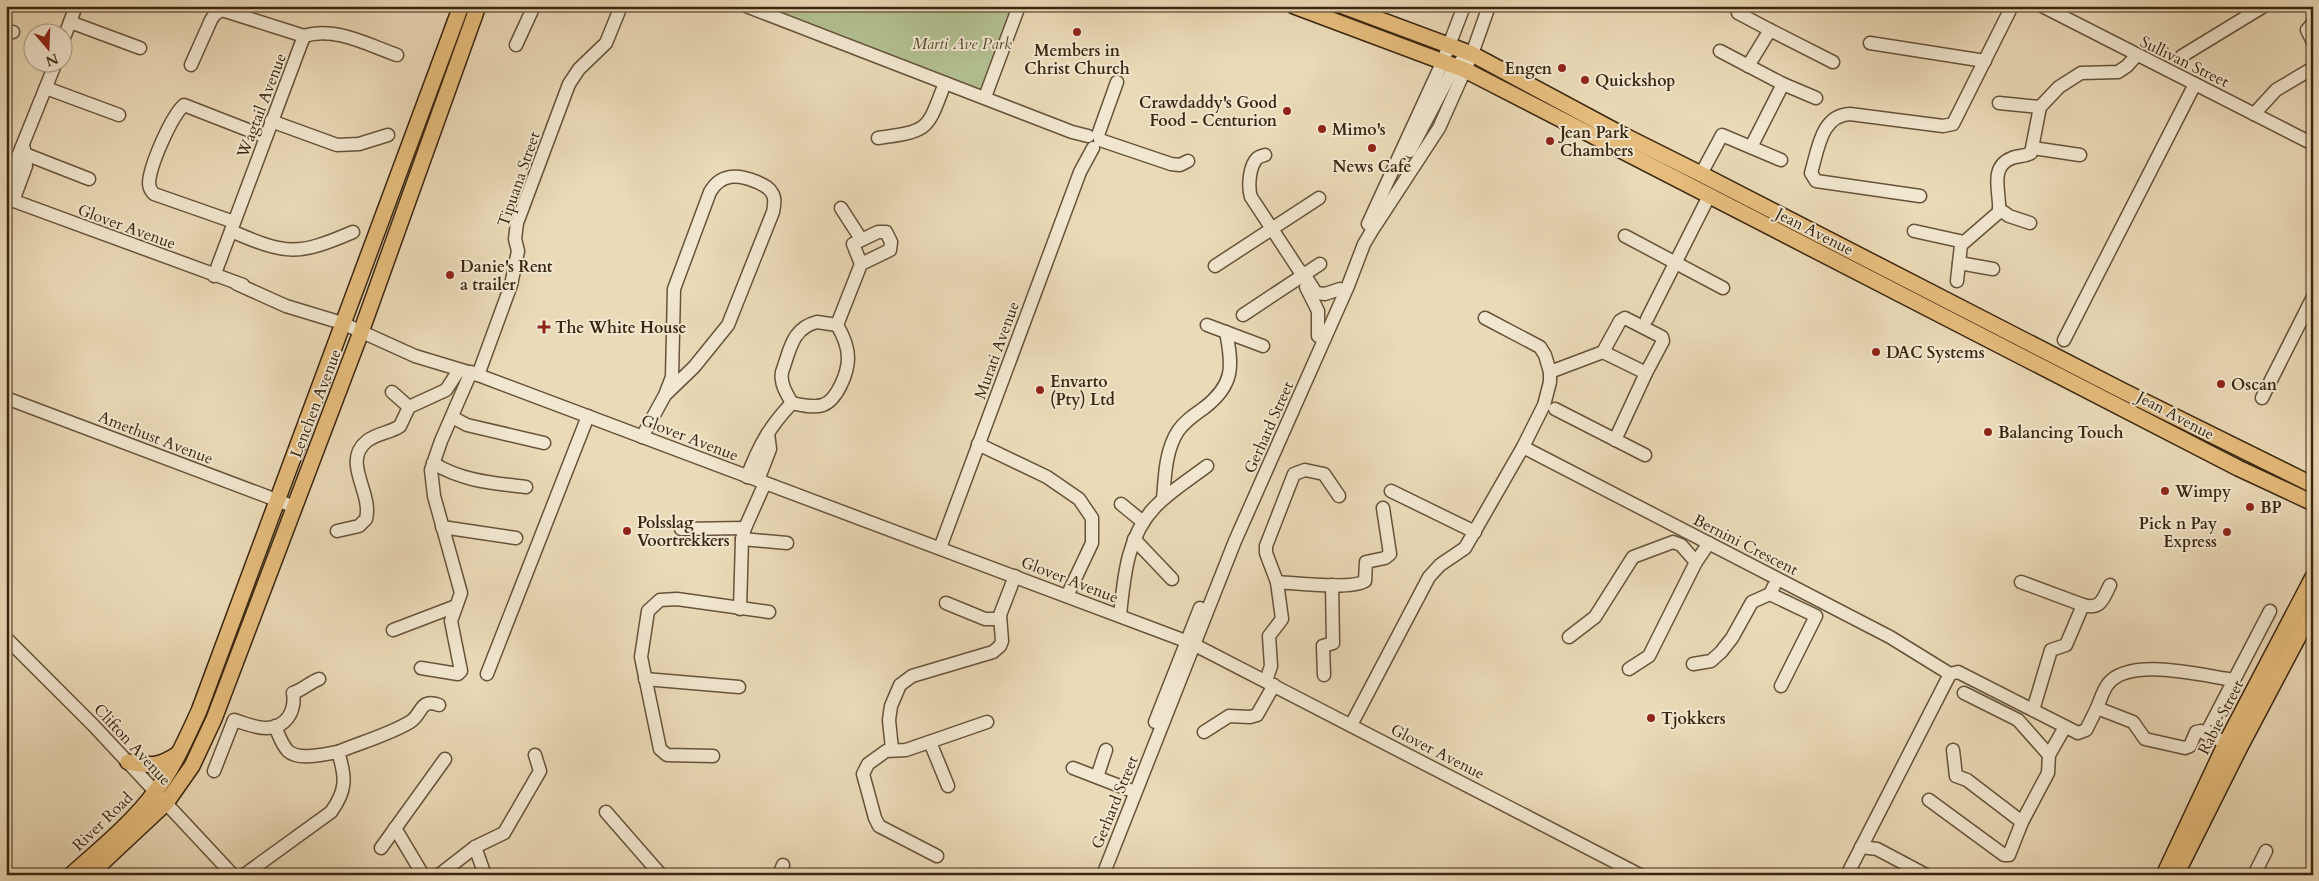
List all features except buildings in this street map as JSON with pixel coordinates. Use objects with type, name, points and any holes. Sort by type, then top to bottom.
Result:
[{"type":"main road","name":"Lenchen Avenue","points":[[156,791],[180,753],[199,711],[460,6]]},
{"type":"main road","name":"Lenchen Avenue","points":[[166,803],[192,766],[217,712],[362,329],[478,6]]},
{"type":"main road","name":"Jean Avenue","points":[[1343,6],[1472,54],[1635,141],[2121,390],[2313,486]]},
{"type":"main road","name":"Jean Avenue","points":[[1298,7],[1454,66],[2164,429],[2313,503]]},
{"type":"main road","points":[[1635,141],[1636,148],[1641,152],[1722,195],[1727,199],[1732,208]]},
{"type":"main road","points":[[2121,390],[2125,401],[2162,421],[2164,429]]},
{"type":"main road","name":"Rabie Street","points":[[2164,875],[2226,743],[2313,577]]},
{"type":"main road","name":"Rabie Street","points":[[2176,875],[2240,747],[2313,610]]},
{"type":"main road","points":[[128,762],[148,766],[161,764],[180,753]]},
{"type":"main road","name":"River Road","points":[[71,875],[135,816],[156,791]]},
{"type":"main road","name":"River Road","points":[[89,875],[166,803]]},
{"type":"street","points":[[70,22],[76,6]]},
{"type":"street","points":[[516,45],[534,6]]},
{"type":"street","name":"Tipuana Street","points":[[468,372],[511,284],[518,251],[515,239],[517,223],[569,84],[579,69],[606,43],[621,6]]},
{"type":"street","points":[[746,6],[1095,141],[1171,164],[1180,165],[1188,161]]},
{"type":"street","points":[[985,97],[1019,6]]},
{"type":"street","name":"Gerhard Street","points":[[1103,875],[1190,643],[1364,244],[1439,128],[1454,66],[1449,46],[1464,6]]},
{"type":"street","name":"Gerhard Street","points":[[1098,875],[1130,790],[1190,643],[1318,336],[1389,179],[1454,66],[1472,54],[1489,6]]},
{"type":"street","name":"Sullivan Street","points":[[2042,6],[2136,56],[2313,144]]},
{"type":"street","points":[[2182,56],[2264,6]]},
{"type":"street","points":[[1920,196],[1816,181],[1811,173],[1826,126],[1838,115],[1850,114],[1943,126],[1953,124],[2011,7]]},
{"type":"street","points":[[191,66],[214,14],[222,10],[304,36],[321,32],[336,33],[397,55]]},
{"type":"street","points":[[1738,13],[1833,62]]},
{"type":"street","points":[[72,23],[140,48]]},
{"type":"street","points":[[2313,24],[2307,30],[2313,42]]},
{"type":"street","points":[[1748,66],[1770,30]]},
{"type":"street","name":"Wagtail Avenue","points":[[214,276],[304,36]]},
{"type":"street","points":[[1870,42],[1985,61]]},
{"type":"street","points":[[1720,51],[1783,84],[1816,98]]},
{"type":"street","points":[[1957,281],[1960,250],[1964,242],[1994,217],[1999,208],[1996,180],[2001,166],[2012,158],[2031,153],[2040,107],[2070,78],[2081,72],[2118,72],[2128,66],[2136,56]]},
{"type":"street","points":[[2254,114],[2276,90],[2313,68]]},
{"type":"street","points":[[6,186],[23,151],[52,72]]},
{"type":"street","name":"Murati Avenue","points":[[940,548],[1116,82]]},
{"type":"street","points":[[878,138],[901,134],[925,126],[932,119],[945,83]]},
{"type":"street","points":[[1751,147],[1783,84]]},
{"type":"street","points":[[2064,340],[2195,84]]},
{"type":"street","points":[[46,88],[119,115]]},
{"type":"street","points":[[1999,103],[2040,107]]},
{"type":"street","points":[[266,137],[184,105],[175,118],[153,166],[149,182],[154,194],[233,227],[265,246],[295,251],[323,244],[353,232]]},
{"type":"street","points":[[271,122],[337,145],[359,144],[388,135]]},
{"type":"street","points":[[1702,174],[1722,136],[1780,160]]},
{"type":"street","points":[[2033,148],[2080,155]]},
{"type":"street","points":[[23,151],[89,179]]},
{"type":"street","points":[[10,200],[26,166],[23,151]]},
{"type":"street","points":[[1265,155],[1257,158],[1253,164],[1249,189],[1251,197],[1314,296],[1320,317],[1318,336]]},
{"type":"street","points":[[642,437],[664,395],[673,371],[674,289],[710,192],[718,181],[723,178],[737,176],[768,187],[772,192],[773,212],[728,325],[694,368],[664,395]]},
{"type":"street","points":[[1648,319],[1674,262],[1708,196]]},
{"type":"street","points":[[1215,266],[1320,198]]},
{"type":"street","name":"Glover Avenue","points":[[10,200],[237,284],[286,306],[343,321],[453,364],[468,372],[1120,615],[1190,643],[1640,875]]},
{"type":"street","points":[[841,208],[860,239]]},
{"type":"street","points":[[1999,208],[2009,216],[2030,223]]},
{"type":"street","points":[[837,325],[861,264],[886,254],[892,246],[888,234],[884,231],[860,239],[853,244],[852,248],[861,264]]},
{"type":"street","points":[[1914,231],[1964,242]]},
{"type":"street","points":[[1625,236],[1723,288]]},
{"type":"street","points":[[1959,263],[1993,269]]},
{"type":"street","points":[[1243,315],[1301,274],[1320,264]]},
{"type":"street","points":[[1314,296],[1340,289]]},
{"type":"street","points":[[2262,398],[2313,297]]},
{"type":"street","points":[[1351,725],[1429,577],[1440,565],[1465,548],[1523,447],[1544,405],[1549,387],[1550,372],[1545,355],[1540,347],[1484,318]]},
{"type":"street","points":[[1550,372],[1603,352],[1620,321],[1629,319],[1662,336],[1663,342],[1646,373],[1616,440]]},
{"type":"street","points":[[817,322],[837,325],[842,333],[848,358],[837,390],[828,403],[821,406],[792,403],[781,378],[797,332],[803,326],[817,322]]},
{"type":"street","points":[[1207,325],[1263,346]]},
{"type":"street","points":[[1163,499],[1167,463],[1178,432],[1187,421],[1215,399],[1228,379],[1231,361],[1226,332]]},
{"type":"street","points":[[1603,352],[1646,373]]},
{"type":"street","points":[[337,530],[358,526],[366,519],[367,500],[356,466],[360,449],[370,439],[400,426],[409,407],[446,390],[468,372]]},
{"type":"street","points":[[421,668],[461,673],[451,621],[461,593],[432,484],[432,463],[452,417],[468,372]]},
{"type":"street","points":[[392,392],[409,407]]},
{"type":"street","name":"Amethust Avenue","points":[[6,398],[295,507]]},
{"type":"street","points":[[740,610],[744,533],[757,480],[770,449],[768,433],[773,423],[792,403]]},
{"type":"street","points":[[1554,409],[1645,455]]},
{"type":"street","points":[[487,674],[588,416]]},
{"type":"street","points":[[452,417],[466,425],[544,443]]},
{"type":"street","points":[[978,444],[1046,477],[1079,499],[1092,518],[1092,543],[1067,596]]},
{"type":"street","name":"Bernini Crescent","points":[[1523,447],[1890,637],[1950,674],[1958,672],[2078,733],[2086,730],[2097,708]]},
{"type":"street","points":[[432,463],[448,473],[468,480],[526,487]]},
{"type":"street","points":[[1120,615],[1124,578],[1134,539],[1143,522],[1163,499],[1207,466]]},
{"type":"street","points":[[1204,732],[1229,716],[1250,717],[1257,714],[1270,683],[1269,636],[1282,619],[1277,582],[1266,553],[1266,546],[1294,474],[1305,470],[1324,474],[1339,496]]},
{"type":"street","points":[[1391,491],[1475,532]]},
{"type":"street","points":[[1121,504],[1143,522]]},
{"type":"street","points":[[1277,582],[1332,585],[1361,583],[1366,577],[1366,562],[1385,558],[1390,554],[1382,508]]},
{"type":"street","points":[[442,527],[516,538]]},
{"type":"street","points":[[681,529],[744,533],[787,543]]},
{"type":"street","points":[[1134,539],[1172,579]]},
{"type":"street","points":[[1569,637],[1595,617],[1633,557],[1667,542],[1673,542],[1681,546],[1696,562]]},
{"type":"street","points":[[1629,669],[1649,656],[1696,562],[1708,543]]},
{"type":"street","points":[[892,749],[889,720],[891,706],[900,685],[912,676],[993,652],[1000,646],[1002,641],[1000,619],[1015,576]]},
{"type":"street","points":[[1693,664],[1711,661],[1721,652],[1732,638],[1752,602],[1770,594],[1778,578]]},
{"type":"street","points":[[2021,582],[2083,605],[2098,606],[2101,604],[2110,585]]},
{"type":"street","points":[[1324,675],[1323,646],[1333,643],[1332,585]]},
{"type":"street","points":[[1770,594],[1816,616],[1781,686]]},
{"type":"street","points":[[713,756],[667,756],[662,752],[641,657],[648,612],[660,600],[677,599],[740,610],[769,612]]},
{"type":"street","points":[[946,603],[986,619],[1000,619]]},
{"type":"street","points":[[2033,710],[2051,650],[2066,645],[2083,605]]},
{"type":"street","points":[[392,630],[456,606]]},
{"type":"street","points":[[2206,734],[2270,610]]},
{"type":"street","name":"Clifton Avenue","points":[[6,638],[156,791],[234,875]]},
{"type":"street","points":[[2226,743],[2201,731],[2196,732],[2190,746],[2185,748],[2145,739],[2133,722],[2097,708],[2107,684],[2121,674],[2154,668],[2234,680]]},
{"type":"street","points":[[1847,875],[1950,674]]},
{"type":"street","points":[[214,771],[234,720],[266,728],[275,726],[289,718],[295,702],[293,693],[306,688],[311,682],[319,679]]},
{"type":"street","points":[[645,679],[738,687]]},
{"type":"street","points":[[1964,693],[2018,720],[2049,755]]},
{"type":"street","points":[[275,726],[284,747],[295,755],[320,755],[338,752],[393,731],[415,718],[426,704],[431,702],[439,706]]},
{"type":"street","points":[[937,856],[882,829],[875,818],[863,774],[865,769],[880,754],[892,749],[906,750],[987,722]]},
{"type":"street","points":[[1929,800],[2007,856],[2022,822],[2048,773],[2049,755],[2064,726]]},
{"type":"street","points":[[930,742],[948,786]]},
{"type":"street","points":[[1098,777],[1106,750]]},
{"type":"street","points":[[1953,750],[1956,776],[1967,780],[2022,822]]},
{"type":"street","points":[[244,875],[331,812],[341,798],[344,789],[338,752]]},
{"type":"street","points":[[439,875],[475,846],[499,837],[508,829],[540,771],[534,755]]},
{"type":"street","points":[[381,848],[445,759]]},
{"type":"street","points":[[1073,768],[1130,790]]},
{"type":"street","points":[[606,812],[657,873]]},
{"type":"street","points":[[395,828],[423,875]]},
{"type":"street","points":[[475,846],[486,875]]},
{"type":"street","points":[[1862,847],[1877,849],[1926,875]]},
{"type":"street","points":[[2254,875],[2266,851]]},
{"type":"green space","name":"Marti Ave Park","points":[[765,6],[1015,6],[984,91]]},
{"type":"place","name":"Members in Christ Church","points":[[1077,32]]},
{"type":"place","name":"Engen","points":[[1562,68]]},
{"type":"place","name":"Quickshop","points":[[1585,80]]},
{"type":"place","name":"Crawdaddy's Good Food - Centurion","points":[[1287,111]]},
{"type":"place","name":"Mimo's","points":[[1322,129]]},
{"type":"place","name":"Jean Park Chambers","points":[[1550,141]]},
{"type":"place","name":"News Cafe","points":[[1372,148]]},
{"type":"place","name":"Danie's Rent a trailer","points":[[450,275]]},
{"type":"place","name":"The White House","points":[[544,327]]},
{"type":"place","name":"DAC Systems","points":[[1876,352]]},
{"type":"place","name":"Oscan","points":[[2221,384]]},
{"type":"place","name":"Envarto (Pty) Ltd","points":[[1040,390]]},
{"type":"place","name":"Balancing Touch","points":[[1988,432]]},
{"type":"place","name":"Wimpy","points":[[2165,491]]},
{"type":"place","name":"BP","points":[[2250,507]]},
{"type":"place","name":"Polsslag Voortrekkers","points":[[627,531]]},
{"type":"place","name":"Pick n Pay Express","points":[[2227,532]]},
{"type":"place","name":"Tjokkers","points":[[1651,718]]}]
